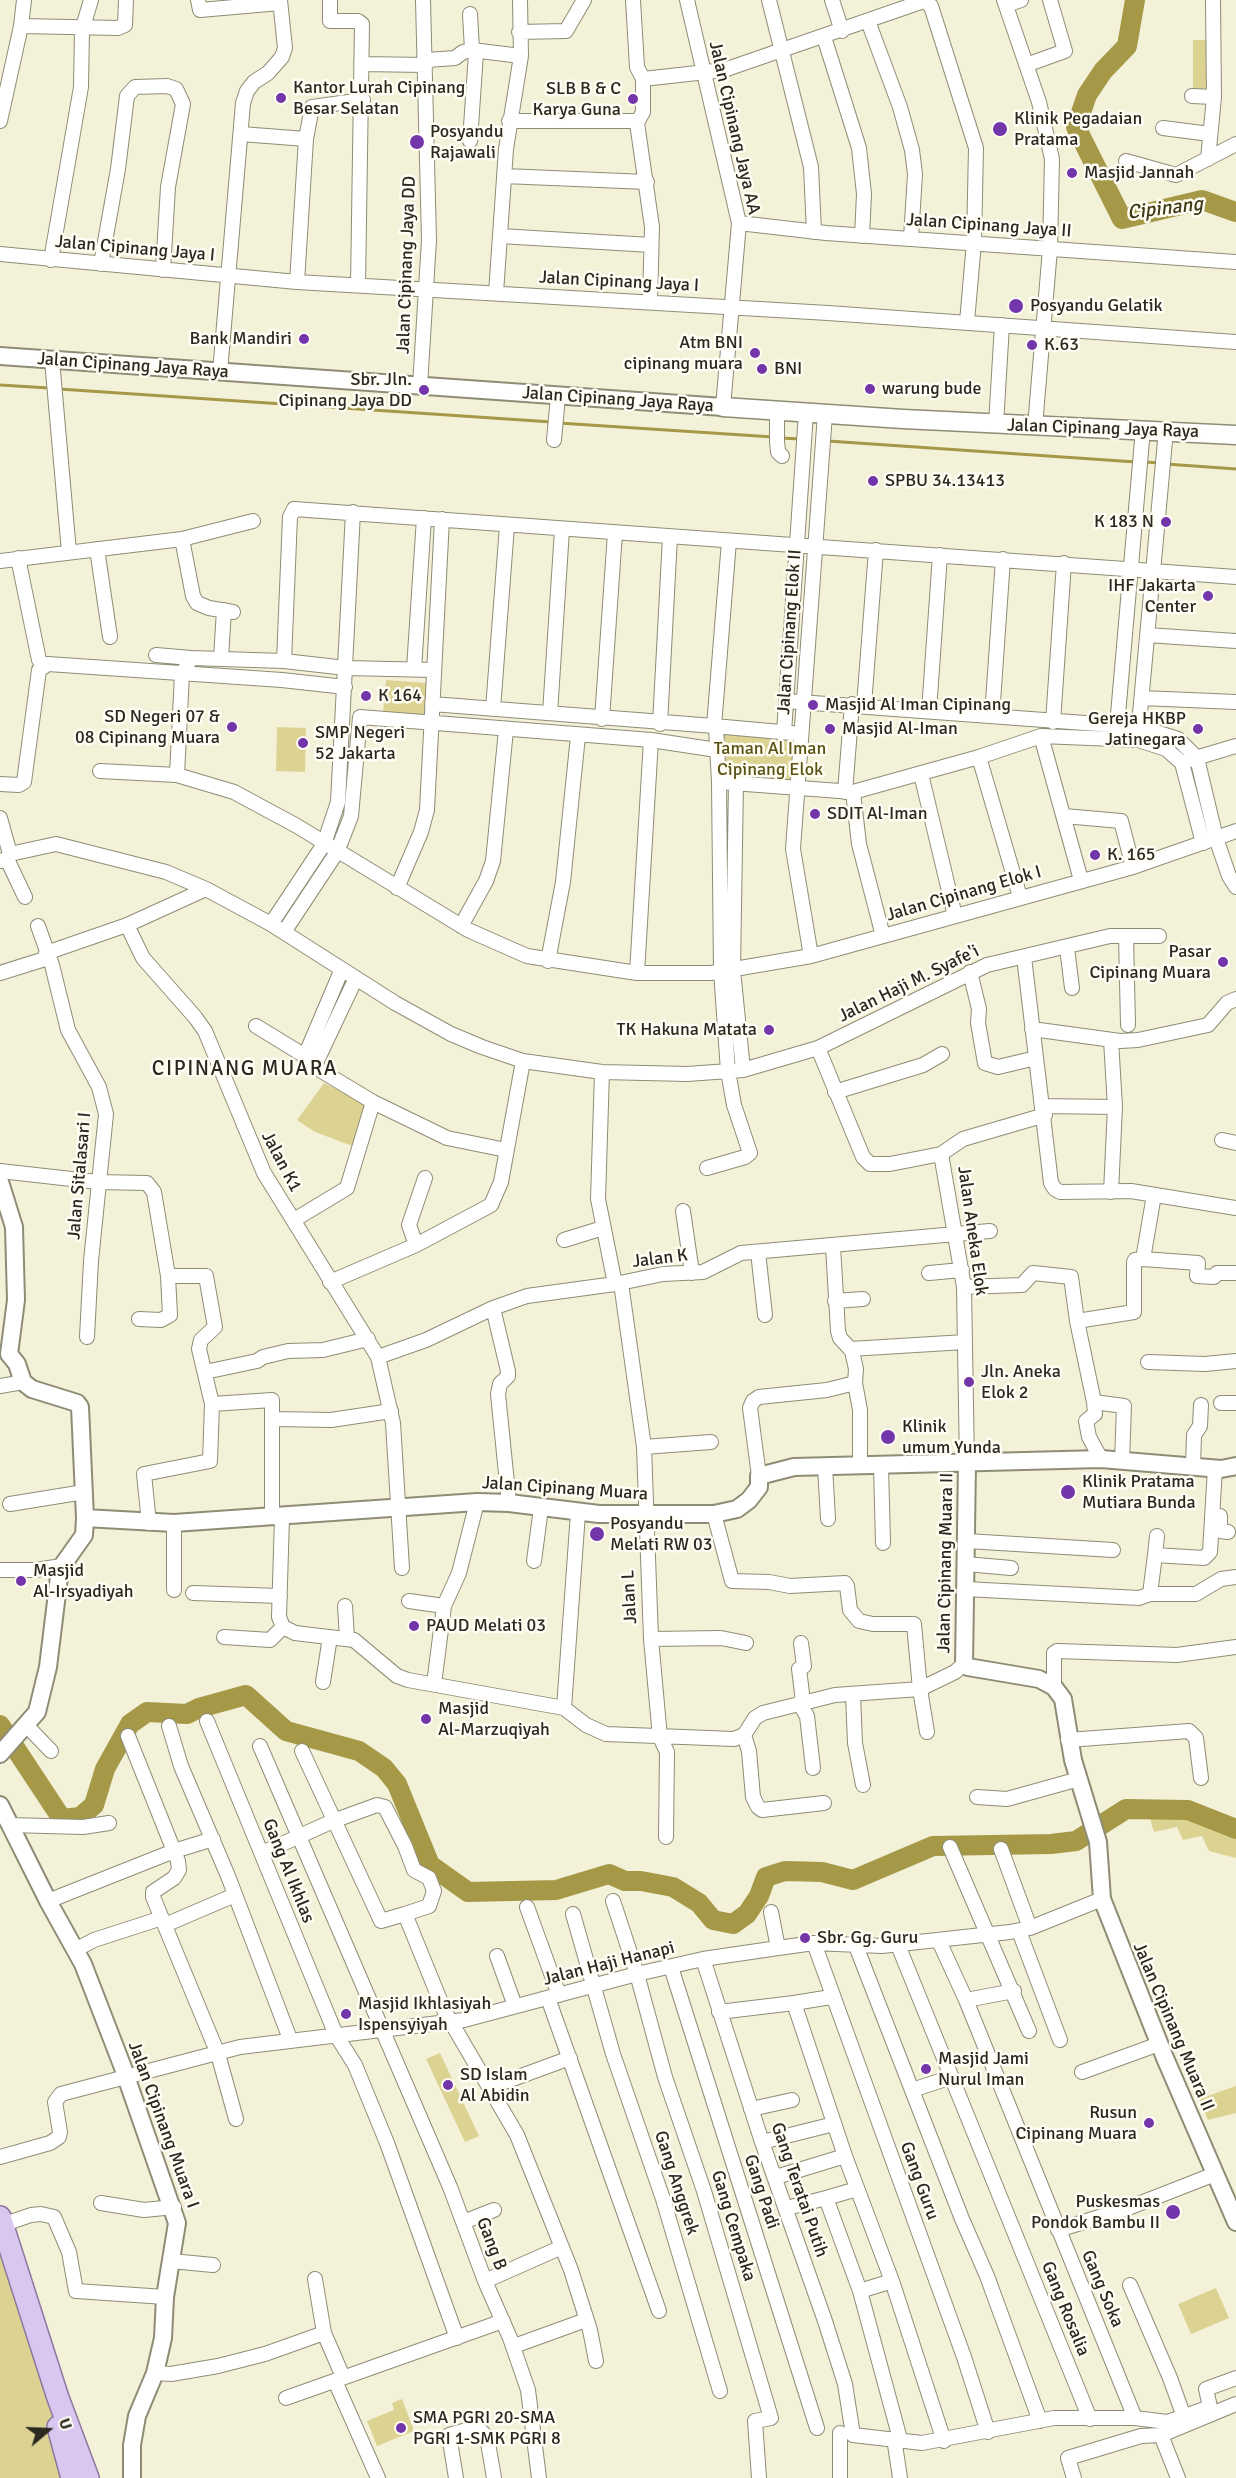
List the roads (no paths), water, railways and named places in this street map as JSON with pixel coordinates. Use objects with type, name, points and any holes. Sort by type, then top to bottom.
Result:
[{"type":"main road","name":"Jalan Cipinang Jaya Raya","points":[[723,407],[777,417],[815,416],[1035,426],[1165,437],[1236,435]]},
{"type":"main road","points":[[1,2221],[58,2398],[88,2478]]},
{"type":"main road","points":[[0,2247],[72,2478]]},
{"type":"street","points":[[0,121],[7,64],[21,26],[24,0]]},
{"type":"street","points":[[51,260],[81,87],[82,30],[91,0]]},
{"type":"street","points":[[21,26],[82,30],[123,27],[126,0]]},
{"type":"street","points":[[198,0],[200,10],[280,2],[285,48],[275,65],[247,91],[241,134],[220,372]]},
{"type":"street","points":[[330,0],[330,21],[358,21],[362,24],[363,100],[358,285]]},
{"type":"street","name":"Jalan Cipinang Jaya DD","points":[[420,386],[429,181],[423,0]]},
{"type":"street","points":[[496,293],[509,122],[521,56],[520,0]]},
{"type":"street","points":[[519,32],[566,31],[584,0]]},
{"type":"street","points":[[633,0],[637,67],[643,80],[643,112],[637,123],[652,226],[650,302]]},
{"type":"street","name":"Jalan Cipinang Jaya AA","points":[[687,0],[739,223],[723,407]]},
{"type":"street","points":[[769,0],[811,167],[814,232]]},
{"type":"street","points":[[832,0],[842,31]]},
{"type":"street","points":[[643,80],[724,70],[842,31],[924,0],[931,6],[976,148],[974,242],[967,322]]},
{"type":"street","points":[[1021,0],[1005,2],[1039,102],[1052,159],[1050,249],[1035,426]]},
{"type":"street","points":[[1026,65],[1065,51],[1050,0]]},
{"type":"street","points":[[1208,159],[1214,97],[1213,0]]},
{"type":"street","points":[[470,14],[474,52],[470,141]]},
{"type":"street","points":[[868,21],[900,107],[912,150],[915,174],[911,238]]},
{"type":"street","points":[[824,37],[859,148],[864,194],[862,236]]},
{"type":"street","points":[[361,64],[426,62],[455,58],[462,52],[521,56]]},
{"type":"street","points":[[101,264],[118,169],[127,96],[131,89],[142,86],[176,89],[183,104],[168,187],[163,270]]},
{"type":"street","points":[[1192,96],[1214,97]]},
{"type":"street","points":[[297,282],[306,138],[311,110],[315,105],[363,100]]},
{"type":"street","points":[[509,122],[634,121],[637,123]]},
{"type":"street","points":[[1163,128],[1210,134]]},
{"type":"street","points":[[241,134],[306,138]]},
{"type":"street","points":[[1126,161],[1176,175],[1236,144]]},
{"type":"street","points":[[504,176],[647,182]]},
{"type":"street","name":"Jalan Cipinang Jaya II","points":[[739,223],[862,236],[1236,262]]},
{"type":"street","points":[[500,236],[651,245]]},
{"type":"street","name":"Jalan Cipinang Jaya I","points":[[0,254],[297,282],[733,307],[1236,342]]},
{"type":"street","points":[[996,424],[1002,325]]},
{"type":"street","name":"Jalan Cipinang Jaya Raya","points":[[0,356],[723,407]]},
{"type":"street","points":[[52,360],[54,403],[69,552]]},
{"type":"street","points":[[555,429],[558,396]]},
{"type":"street","name":"Jalan Cipinang Elok II","points":[[811,956],[793,849],[822,441],[815,416]]},
{"type":"street","name":"Jalan Cipinang Elok II","points":[[784,732],[795,545],[804,448],[815,416]]},
{"type":"street","points":[[777,417],[778,452],[782,456]]},
{"type":"street","points":[[1117,726],[1142,436]]},
{"type":"street","points":[[1138,734],[1165,437]]},
{"type":"street","points":[[284,661],[291,511],[294,508],[507,526],[1064,563],[1236,577]]},
{"type":"street","points":[[271,924],[324,844],[338,802],[353,512]]},
{"type":"street","points":[[414,669],[424,518]]},
{"type":"street","points":[[397,888],[421,832],[426,810],[442,519]]},
{"type":"street","points":[[1,558],[182,539],[253,521]]},
{"type":"street","points":[[493,709],[507,526]]},
{"type":"street","points":[[550,713],[562,530]]},
{"type":"street","points":[[602,720],[615,533]]},
{"type":"street","points":[[660,724],[670,537]]},
{"type":"street","points":[[182,539],[193,596],[203,606],[228,611],[222,658]]},
{"type":"street","points":[[706,1168],[745,1157],[750,1153],[734,1105],[728,1071],[727,971],[715,727],[729,541]]},
{"type":"street","points":[[97,549],[110,637]]},
{"type":"street","points":[[876,550],[849,792],[859,844],[883,936]]},
{"type":"street","points":[[929,711],[940,555]]},
{"type":"street","points":[[18,558],[39,660]]},
{"type":"street","points":[[992,716],[1003,559]]},
{"type":"street","points":[[1053,722],[1064,563]]},
{"type":"street","points":[[1147,635],[1236,641]]},
{"type":"street","points":[[156,655],[284,661],[346,668],[434,670]]},
{"type":"street","points":[[177,774],[182,674],[191,658]]},
{"type":"street","points":[[0,784],[19,785],[24,782],[34,693],[42,666],[282,680],[345,687]]},
{"type":"street","points":[[1142,698],[1236,702]]},
{"type":"street","points":[[786,701],[858,704],[1117,726],[1138,734],[1167,749],[1182,763],[1209,840],[1236,887]]},
{"type":"street","points":[[432,704],[802,735]]},
{"type":"street","points":[[343,714],[506,730],[651,740],[717,750]]},
{"type":"street","points":[[284,932],[337,852],[351,816],[360,717]]},
{"type":"street","points":[[461,926],[486,881],[493,861],[506,730]]},
{"type":"street","points":[[719,782],[849,792],[921,774],[1041,736],[1138,734],[1178,739],[1197,758],[1209,840]]},
{"type":"street","points":[[548,961],[563,882],[578,736]]},
{"type":"street","points":[[1041,736],[1081,880]]},
{"type":"street","points":[[637,974],[651,740]]},
{"type":"street","points":[[1182,763],[1236,746]]},
{"type":"street","points":[[979,757],[1020,897]]},
{"type":"street","name":"Jalan Cipinang Elok I","points":[[100,771],[177,774],[234,792],[256,802],[461,926],[527,956],[637,974],[698,974],[811,956],[1133,867],[1236,831]]},
{"type":"street","points":[[921,774],[955,916]]},
{"type":"street","points":[[736,783],[727,971],[743,1070]]},
{"type":"street","points":[[1064,816],[1121,821],[1133,867]]},
{"type":"street","points":[[0,818],[6,858],[25,897]]},
{"type":"street","points":[[6,858],[56,844],[166,872],[206,889],[271,924],[451,1034],[523,1060],[602,1072],[687,1074],[743,1070],[818,1048]]},
{"type":"street","points":[[0,973],[127,925],[206,889]]},
{"type":"street","name":"Jalan K1","points":[[127,925],[143,958],[205,1031],[264,1173],[378,1357],[392,1411],[402,1568]]},
{"type":"street","name":"Jalan Sitalasari I","points":[[38,926],[68,1030],[99,1087],[106,1114],[98,1182],[87,1337]]},
{"type":"street","name":"Jalan Haji M. Syafe'i","points":[[818,1048],[970,972],[1000,962],[1110,936],[1159,936]]},
{"type":"street","points":[[1125,936],[1128,1025]]},
{"type":"street","points":[[1067,948],[1072,988]]},
{"type":"street","points":[[1024,957],[1051,1184],[1055,1189],[1060,1192],[1131,1191],[1236,1209]]},
{"type":"street","points":[[310,1061],[342,969]]},
{"type":"street","points":[[970,972],[979,1009],[980,1038],[987,1065],[998,1067],[1036,1058]]},
{"type":"street","points":[[310,1061],[356,978]]},
{"type":"street","points":[[1032,1029],[1111,1040],[1138,1040],[1203,1027],[1213,1021],[1227,1003],[1236,999]]},
{"type":"street","points":[[256,1026],[373,1102],[447,1138],[506,1150]]},
{"type":"street","points":[[1111,1040],[1115,1107],[1111,1192]]},
{"type":"street","name":"Jalan Aneka Elok","points":[[818,1048],[863,1157],[870,1164],[890,1164],[941,1154],[950,1194],[953,1233],[964,1287],[967,1464]]},
{"type":"street","points":[[835,1092],[923,1065],[942,1054]]},
{"type":"street","points":[[330,1282],[416,1245],[490,1205],[497,1195],[523,1060]]},
{"type":"street","name":"Jalan L","points":[[602,1072],[597,1187],[603,1228],[618,1283],[644,1447],[651,1639],[660,1737],[667,1752],[666,1837]]},
{"type":"street","points":[[294,1220],[347,1188],[373,1102]]},
{"type":"street","points":[[941,1154],[963,1139],[1044,1111],[1115,1107]]},
{"type":"street","points":[[1222,1140],[1236,1143]]},
{"type":"street","points":[[0,1171],[98,1182],[147,1183],[151,1186],[167,1271],[170,1315],[160,1320],[139,1319]]},
{"type":"street","points":[[416,1245],[409,1226],[425,1178]]},
{"type":"street","points":[[0,1182],[14,1227],[16,1300],[4,1353],[17,1364],[23,1382],[32,1389],[70,1400],[80,1407],[85,1518],[84,1535],[62,1566],[44,1687],[37,1712],[0,1754]]},
{"type":"street","points":[[1143,1259],[1154,1195]]},
{"type":"street","points":[[683,1211],[692,1273]]},
{"type":"street","points":[[564,1240],[603,1228]]},
{"type":"street","name":"Jalan K","points":[[378,1357],[426,1340],[492,1308],[527,1296],[663,1274],[709,1270],[737,1254],[990,1231]]},
{"type":"street","points":[[833,1246],[838,1331],[840,1338],[850,1349],[856,1369],[855,1383],[860,1410],[860,1466]]},
{"type":"street","points":[[758,1252],[765,1315]]},
{"type":"street","points":[[1077,1321],[1134,1312],[1135,1260],[1198,1263],[1197,1276],[1214,1277],[1216,1274],[1236,1273]]},
{"type":"street","points":[[929,1273],[962,1270]]},
{"type":"street","points":[[149,1523],[144,1474],[210,1461],[212,1404],[200,1343],[215,1327],[206,1276],[167,1271]]},
{"type":"street","points":[[964,1287],[1022,1285],[1033,1273],[1069,1276],[1072,1280],[1077,1321],[1094,1402],[1095,1414],[1086,1421],[1090,1441],[1101,1459]]},
{"type":"street","points":[[835,1301],[863,1299]]},
{"type":"street","points":[[492,1308],[508,1371],[508,1376],[500,1384],[498,1394],[509,1503]]},
{"type":"street","points":[[205,1372],[257,1361],[263,1357],[288,1351],[324,1350],[368,1339]]},
{"type":"street","points":[[850,1349],[965,1342]]},
{"type":"street","points":[[1148,1362],[1205,1364],[1236,1361]]},
{"type":"street","points":[[0,1386],[23,1382]]},
{"type":"street","points":[[855,1383],[827,1390],[759,1397],[753,1401],[750,1408],[759,1476],[794,1467],[1101,1459],[1224,1468]]},
{"type":"street","points":[[212,1404],[267,1399],[274,1404],[279,1617],[283,1627],[295,1633],[347,1638],[362,1645],[397,1676],[564,1708],[586,1725],[606,1734],[727,1740],[744,1735],[755,1718],[763,1713],[801,1702],[920,1689],[955,1672],[964,1664]]},
{"type":"street","points":[[1094,1402],[1124,1406],[1122,1461]]},
{"type":"street","points":[[1221,1403],[1236,1403]]},
{"type":"street","points":[[1192,1467],[1194,1437],[1200,1426],[1202,1405]]},
{"type":"street","points":[[274,1419],[331,1420],[392,1411]]},
{"type":"street","points":[[644,1447],[711,1442]]},
{"type":"street","name":"Jalan Cipinang Muara II","points":[[967,1464],[964,1664],[968,1667],[1040,1679],[1054,1687]]},
{"type":"street","points":[[825,1466],[828,1520]]},
{"type":"street","points":[[881,1466],[883,1543]]},
{"type":"street","points":[[1224,1468],[1219,1528],[1228,1532]]},
{"type":"street","points":[[1155,1555],[1204,1558],[1208,1556],[1224,1468]]},
{"type":"street","name":"Jalan Cipinang Muara","points":[[85,1518],[174,1523],[477,1502],[509,1503],[578,1513],[714,1514],[737,1509],[749,1500],[759,1487],[759,1476]]},
{"type":"street","points":[[10,1504],[84,1492]]},
{"type":"street","points":[[434,1684],[444,1606],[459,1573],[477,1502]]},
{"type":"street","points":[[534,1561],[541,1508]]},
{"type":"street","points":[[564,1708],[578,1513]]},
{"type":"street","points":[[714,1514],[732,1581],[769,1582],[789,1586],[847,1584],[850,1610],[859,1621],[873,1624],[914,1624],[920,1689],[927,1731]]},
{"type":"street","points":[[174,1523],[174,1590]]},
{"type":"street","points":[[1150,1594],[1157,1536]]},
{"type":"street","points":[[967,1541],[1113,1550]]},
{"type":"street","points":[[966,1564],[1011,1568]]},
{"type":"street","points":[[0,1570],[35,1570],[62,1566]]},
{"type":"street","points":[[966,1589],[1139,1598],[1150,1594],[1196,1594],[1221,1579],[1236,1577]]},
{"type":"street","points":[[193,1593],[280,1596]]},
{"type":"street","points":[[409,1601],[444,1606]]},
{"type":"street","points":[[345,1606],[347,1638]]},
{"type":"street","points":[[224,1637],[270,1640],[283,1627]]},
{"type":"street","points":[[323,1682],[330,1637]]},
{"type":"street","points":[[651,1639],[721,1638],[746,1643]]},
{"type":"street","points":[[801,1643],[804,1666],[799,1669],[801,1702],[807,1716],[813,1768]]},
{"type":"street","points":[[977,1797],[1007,1799],[1079,1779],[1068,1740],[1063,1699],[1054,1687],[1054,1653],[1057,1651],[1177,1655],[1236,1647]]},
{"type":"street","points":[[854,1695],[855,1743],[863,1785]]},
{"type":"street","name":"Gang Al Ikhlas","points":[[207,1720],[336,2035],[355,2065],[387,2143],[457,2338]]},
{"type":"street","points":[[169,1726],[181,1767],[213,1839],[290,2039]]},
{"type":"street","points":[[26,1727],[51,1750]]},
{"type":"street","points":[[1068,1740],[1189,1731],[1196,1738],[1202,1778]]},
{"type":"street","points":[[744,1735],[749,1751],[753,1797],[758,1807],[762,1810],[824,1803]]},
{"type":"street","points":[[128,1736],[174,1851],[179,1870],[174,1878],[152,1894],[218,2054],[236,2119]]},
{"type":"street","name":"Gang B","points":[[260,1746],[514,2346],[528,2390],[539,2478]]},
{"type":"street","points":[[262,1853],[333,1821],[377,1805],[388,1810],[414,1870],[429,1878],[434,1891],[429,1906],[381,1921],[333,1821],[302,1751]]},
{"type":"street","name":"Jalan Cipinang Muara II","points":[[1079,1779],[1098,1842],[1102,1899],[1159,2044],[1236,2222]]},
{"type":"street","name":"Jalan Cipinang Muara I","points":[[0,1805],[87,1974],[174,2207],[177,2236],[165,2297],[163,2338],[155,2373],[137,2416],[132,2445],[132,2478]]},
{"type":"street","points":[[10,1825],[83,1827],[109,1823]]},
{"type":"street","points":[[48,1901],[174,1851],[213,1839]]},
{"type":"street","points":[[950,1847],[990,1935],[1029,2031]]},
{"type":"street","points":[[1001,1849],[1060,2040]]},
{"type":"street","points":[[75,1950],[94,1940],[163,1921],[235,1895]]},
{"type":"street","name":"Jalan Haji Hanapi","points":[[0,2157],[50,2143],[59,2137],[56,2097],[240,2047],[290,2039],[464,2020],[703,1959],[814,1943],[856,1946],[898,1945],[990,1935],[1024,1929],[1102,1899]]},
{"type":"street","points":[[613,1901],[637,1974]]},
{"type":"street","points":[[527,1906],[570,2058],[659,2311]]},
{"type":"street","points":[[771,1912],[778,1948]]},
{"type":"street","points":[[405,1914],[444,2010],[517,2135],[562,2247],[586,2320],[596,2361]]},
{"type":"street","name":"Gang Anggrek","points":[[573,1914],[593,1986],[663,2199],[720,2391]]},
{"type":"street","name":"Gang Soka","points":[[939,1941],[966,2000],[1136,2418]]},
{"type":"street","name":"Gang Guru","points":[[814,1943],[831,1997],[842,2019],[964,2357],[988,2432]]},
{"type":"street","name":"Gang Rosalia","points":[[898,1945],[1090,2419]]},
{"type":"street","points":[[856,1946],[962,2219],[987,2276],[1040,2421]]},
{"type":"street","points":[[497,1956],[515,2006]]},
{"type":"street","name":"Gang Teratai Putih","points":[[703,1959],[762,2142],[787,2208],[845,2384],[847,2434],[840,2478]]},
{"type":"street","name":"Gang Padi","points":[[671,1967],[817,2427]]},
{"type":"street","name":"Gang Cempaka","points":[[637,1974],[665,2077],[704,2191],[771,2418],[755,2421],[759,2478]]},
{"type":"street","points":[[966,2000],[1014,1991]]},
{"type":"street","points":[[719,2012],[831,1997]]},
{"type":"street","points":[[794,2003],[844,2156],[892,2281],[944,2441]]},
{"type":"street","points":[[1082,2072],[1159,2044]]},
{"type":"street","points":[[491,2087],[570,2058]]},
{"type":"street","points":[[912,2090],[952,2077]]},
{"type":"street","points":[[751,2109],[792,2100]]},
{"type":"street","points":[[762,2142],[834,2124]]},
{"type":"street","points":[[776,2177],[844,2156]]},
{"type":"street","points":[[1058,2230],[1128,2208],[1215,2174]]},
{"type":"street","points":[[787,2208],[857,2189]]},
{"type":"street","points":[[826,2198],[860,2291],[897,2438],[900,2478]]},
{"type":"street","points":[[101,2203],[144,2210],[174,2207]]},
{"type":"street","points":[[463,2222],[494,2210]]},
{"type":"street","points":[[1,2221],[40,2214],[54,2217],[69,2252],[76,2291],[165,2297]]},
{"type":"street","points":[[485,2281],[562,2247]]},
{"type":"street","points":[[171,2261],[213,2265]]},
{"type":"street","points":[[315,2279],[324,2333],[337,2375],[378,2478]]},
{"type":"street","points":[[860,2291],[892,2281]]},
{"type":"street","points":[[1130,2285],[1170,2378],[1184,2417]]},
{"type":"street","points":[[514,2346],[586,2320]]},
{"type":"street","points":[[286,2398],[337,2375],[457,2338],[503,2321]]},
{"type":"street","points":[[155,2373],[171,2374],[248,2359],[324,2333]]},
{"type":"street","points":[[847,2434],[897,2438],[922,2443],[944,2441],[1054,2418],[1136,2418],[1167,2422],[1210,2407],[1208,2388],[1236,2378]]},
{"type":"street","points":[[1074,2478],[1068,2458],[1141,2436],[1161,2435],[1236,2404]]},
{"type":"street","points":[[456,2478],[449,2435],[477,2427],[487,2437],[494,2478]]},
{"type":"street","points":[[1161,2435],[1178,2478]]},
{"type":"waterway","name":"Cipinang","points":[[1135,0],[1127,46],[1103,71],[1087,95],[1076,127],[1122,219],[1202,200],[1236,212]]},
{"type":"waterway","points":[[0,385],[49,388]]},
{"type":"waterway","points":[[59,389],[552,422]]},
{"type":"waterway","points":[[559,423],[773,437]]},
{"type":"waterway","points":[[780,438],[800,439]]},
{"type":"waterway","points":[[828,441],[1136,462]]},
{"type":"waterway","points":[[1145,462],[1160,463]]},
{"type":"waterway","points":[[1166,464],[1236,469]]},
{"type":"waterway","points":[[0,1725],[62,1819],[80,1817],[94,1805],[105,1769],[130,1724],[147,1712],[187,1714],[199,1708],[246,1695],[286,1731],[359,1751],[384,1768],[397,1784],[430,1865],[468,1892],[556,1890],[609,1874],[625,1881],[641,1881],[673,1887],[699,1903],[713,1920],[733,1924],[747,1914],[759,1896],[766,1877],[785,1871],[822,1872],[853,1880],[933,1846],[1051,1844],[1076,1841],[1126,1809],[1188,1810],[1236,1829]]},
{"type":"place","name":"Kantor Lurah Cipinang Besar Selatan","points":[[281,98]]},
{"type":"place","name":"SLB B & C Karya Guna","points":[[633,99]]},
{"type":"place","name":"Klinik Pegadaian Pratama","points":[[1000,129]]},
{"type":"place","name":"Posyandu Rajawali","points":[[417,142]]},
{"type":"place","name":"Masjid Jannah","points":[[1072,173]]},
{"type":"place","name":"Posyandu Gelatik","points":[[1016,306]]},
{"type":"place","name":"Bank Mandiri","points":[[304,339]]},
{"type":"place","name":"K.63","points":[[1032,345]]},
{"type":"place","name":"Atm BNI cipinang muara","points":[[755,353]]},
{"type":"place","name":"BNI","points":[[762,369]]},
{"type":"place","name":"warung bude","points":[[870,389]]},
{"type":"place","name":"Sbr. Jln. Cipinang Jaya DD","points":[[424,390]]},
{"type":"place","name":"SPBU 34.13413","points":[[873,481]]},
{"type":"place","name":"K 183 N","points":[[1166,522]]},
{"type":"place","name":"IHF Jakarta Center","points":[[1208,596]]},
{"type":"place","name":"K 164","points":[[366,696]]},
{"type":"place","name":"Masjid Al Iman Cipinang","points":[[813,705]]},
{"type":"place","name":"SD Negeri 07 & 08 Cipinang Muara","points":[[232,727]]},
{"type":"place","name":"Masjid Al-Iman","points":[[830,729]]},
{"type":"place","name":"Gereja HKBP Jatinegara","points":[[1198,729]]},
{"type":"place","name":"SMP Negeri 52 Jakarta","points":[[303,743]]},
{"type":"place","name":"SDIT Al-Iman","points":[[815,814]]},
{"type":"place","name":"K. 165","points":[[1095,855]]},
{"type":"place","name":"Pasar Cipinang Muara","points":[[1223,962]]},
{"type":"place","name":"TK Hakuna Matata","points":[[769,1030]]},
{"type":"place","name":"Jln. Aneka Elok 2","points":[[969,1382]]},
{"type":"place","name":"Klinik umum Yunda","points":[[888,1437]]},
{"type":"place","name":"Klinik Pratama Mutiara Bunda","points":[[1068,1492]]},
{"type":"place","name":"Posyandu Melati RW 03","points":[[597,1534]]},
{"type":"place","name":"Masjid Al-Irsyadiyah","points":[[21,1581]]},
{"type":"place","name":"PAUD Melati 03","points":[[414,1626]]},
{"type":"place","name":"Masjid Al-Marzuqiyah","points":[[426,1719]]},
{"type":"place","name":"Sbr. Gg. Guru","points":[[805,1938]]},
{"type":"place","name":"Masjid Ikhlasiyah Ispensyiyah","points":[[346,2014]]},
{"type":"place","name":"Masjid Jami Nurul Iman","points":[[926,2069]]},
{"type":"place","name":"SD Islam Al Abidin","points":[[448,2085]]},
{"type":"place","name":"Rusun Cipinang Muara","points":[[1149,2123]]},
{"type":"place","name":"Puskesmas Pondok Bambu II","points":[[1173,2212]]},
{"type":"place","name":"SMA PGRI 20-SMA PGRI 1-SMK PGRI 8","points":[[401,2428]]},
{"type":"district","name":"CIPINANG MUARA","points":[[245,1069]]},
{"type":"park label","name":"Taman Al Iman Cipinang Elok","points":[[770,759]]}]
